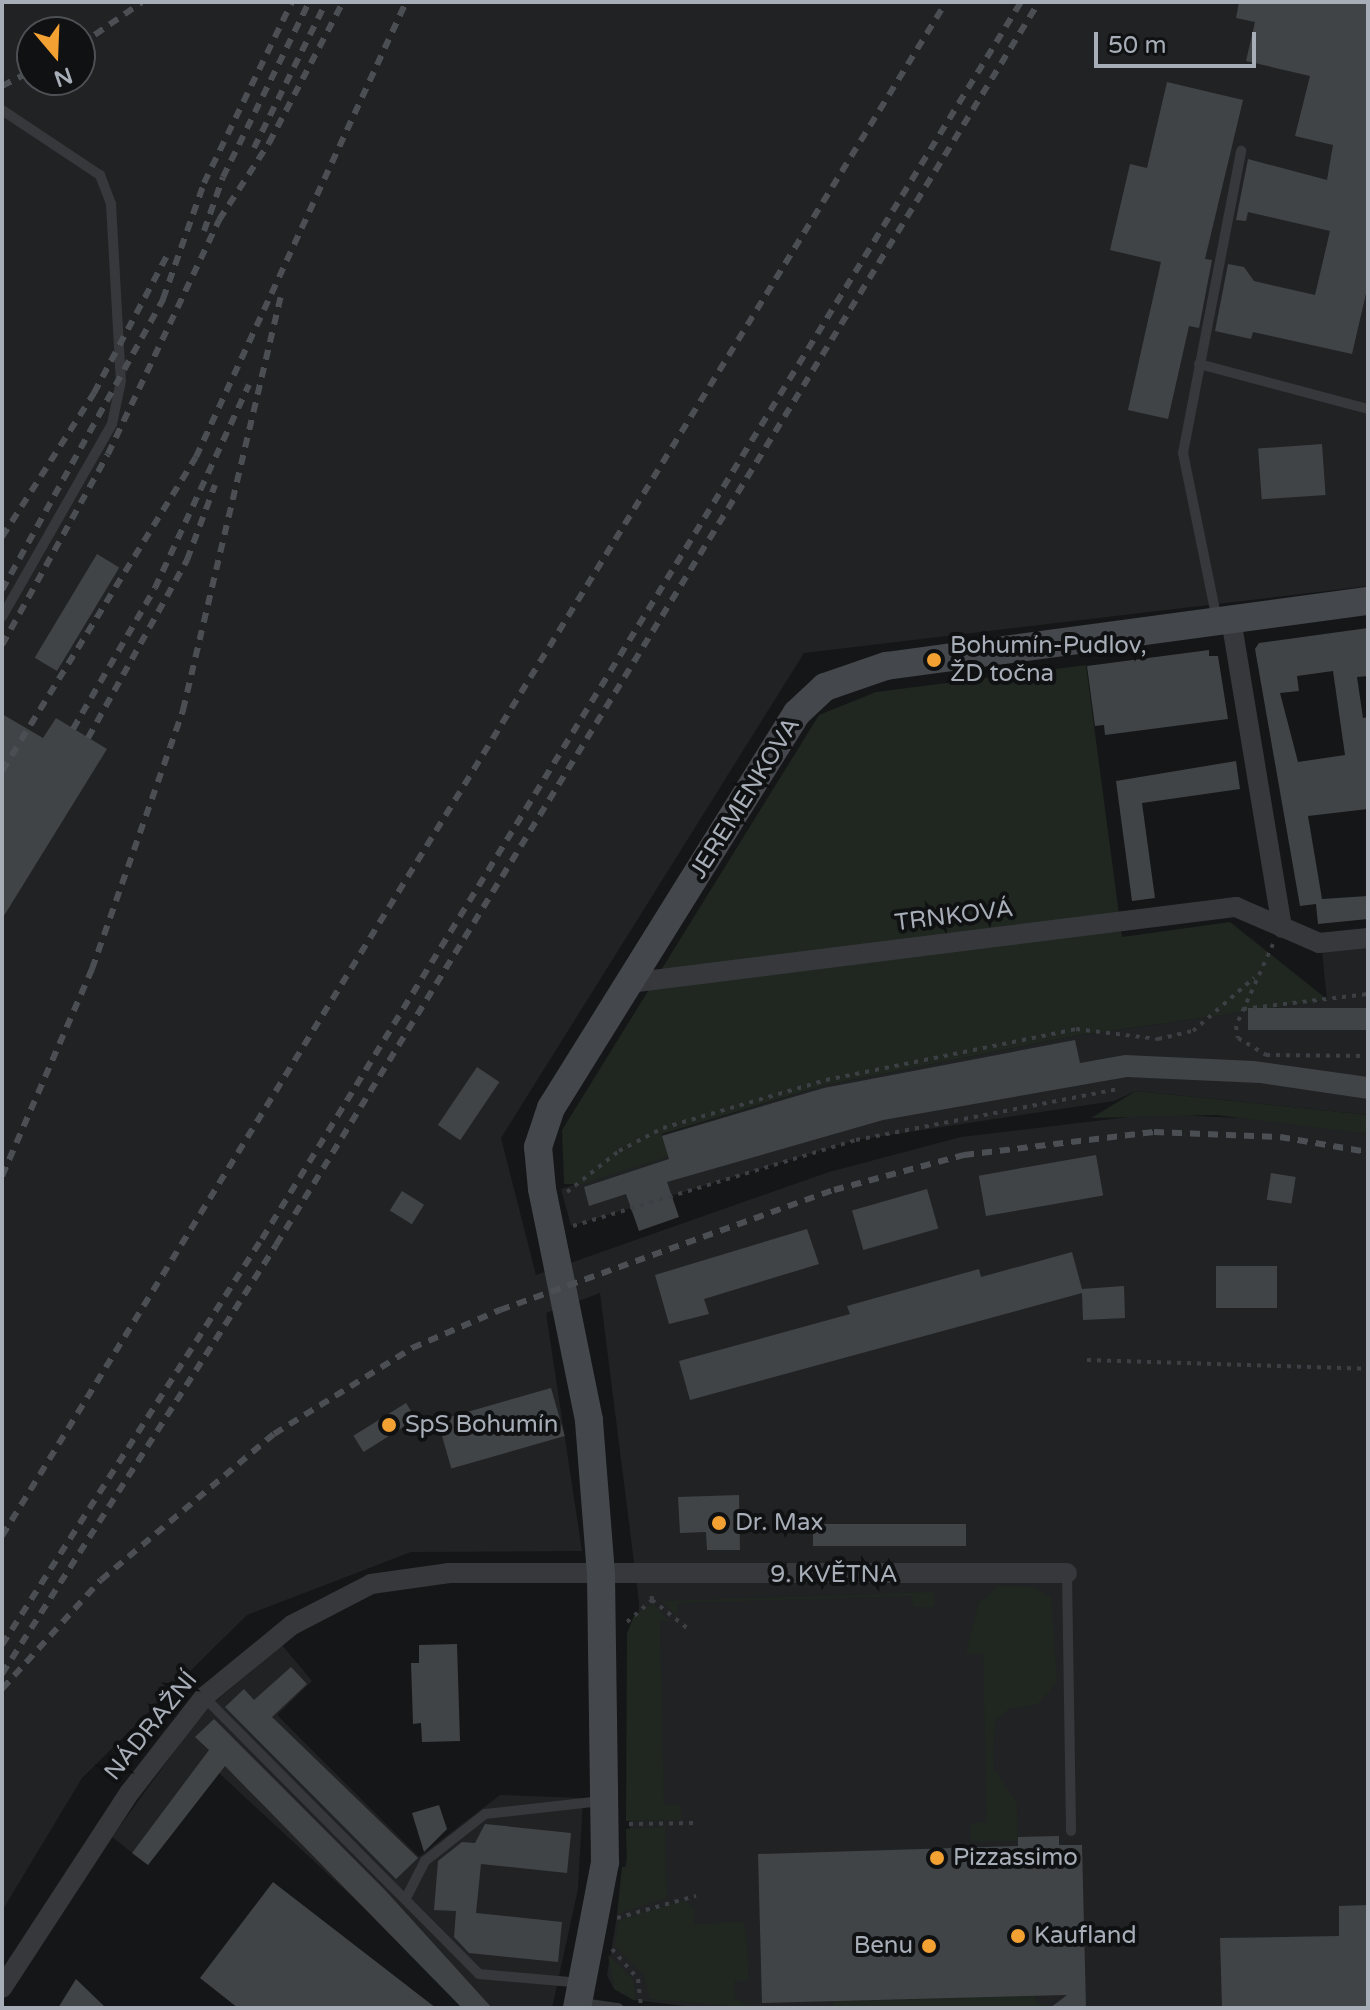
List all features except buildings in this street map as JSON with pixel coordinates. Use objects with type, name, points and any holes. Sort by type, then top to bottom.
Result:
[{"type":"street","name":"JEREMENKOVA","points":[[547,1210],[538,1147],[544,1122],[797,713],[825,687],[886,666],[1368,601]]},
{"type":"street","points":[[1224,619],[1282,928]]},
{"type":"street","name":"TRNKOVÁ","points":[[629,983],[1236,907],[1319,943],[1368,938]]},
{"type":"street","points":[[547,1210],[589,1420],[601,1574],[607,1800],[605,1862],[579,1998]]},
{"type":"street","name":"9. KVĚTNA","points":[[601,1574],[1067,1573]]},
{"type":"street","name":"NÁDRAŽNÍ","points":[[2,1988],[130,1792],[204,1697],[292,1625],[371,1584],[437,1574],[601,1574]]},
{"type":"lane","points":[[2,110],[100,175],[111,204],[121,381],[112,424],[2,617]]},
{"type":"lane","points":[[1224,619],[1183,453],[1241,151]]},
{"type":"lane","points":[[1199,364],[1368,409]]},
{"type":"lane","points":[[1067,1573],[1071,1831]]},
{"type":"lane","points":[[204,1697],[479,1974],[619,2008]]},
{"type":"lane","points":[[406,1898],[425,1861],[485,1814],[607,1800]]},
{"type":"path","points":[[1282,928],[1254,978],[1242,1010],[1238,1038],[1266,1055],[1368,1056]]},
{"type":"path","points":[[547,1210],[619,1151],[663,1128],[826,1080],[1076,1029],[1158,1039],[1193,1031],[1254,978]]},
{"type":"path","points":[[1242,1010],[1368,994]]},
{"type":"path","points":[[547,1210],[856,1140],[1119,1089]]},
{"type":"path","points":[[1087,1360],[1368,1369]]},
{"type":"path","points":[[652,1600],[687,1628]]},
{"type":"path","points":[[622,1824],[694,1823]]},
{"type":"path","points":[[615,1919],[696,1896]]},
{"type":"shaded area","points":[[2,2],[1368,2],[1368,586],[804,653],[501,1138],[536,1275],[829,1172],[961,1137],[1153,1114],[1283,1120],[1368,1134],[1368,2008],[701,2008],[634,2000],[614,1989],[607,1975],[629,1845],[639,1602],[600,1293],[546,1313],[582,1551],[411,1552],[247,1615],[82,1778],[2,1911]]},
{"type":"shaded area","points":[[1086,665],[1122,937],[1230,922],[1328,1000],[1075,1036],[826,1085],[662,1134],[669,1156],[583,1184],[564,1184],[562,1130],[819,715],[876,692]]},
{"type":"shaded area","points":[[1368,947],[1368,1115],[1136,1091],[1114,1101],[856,1140],[571,1226],[561,1189],[668,1156],[662,1135],[826,1085],[1075,1036],[1327,1000],[1322,951]]},
{"type":"shaded area","points":[[1136,1091],[1368,1115],[1368,1134],[1216,1115],[1091,1118]]},
{"type":"shaded area","points":[[999,1586],[1033,1587],[1051,1597],[1057,1683],[1036,1705],[1009,1709],[995,1721],[993,1768],[1017,1803],[1018,1841],[971,1842],[971,1823],[987,1822],[983,1654],[966,1654],[979,1602]]},
{"type":"shaded area","points":[[934,1592],[934,1607],[913,1607],[912,1596],[677,1603],[677,1616],[661,1601]]},
{"type":"shaded area","points":[[653,1603],[669,1621],[660,1621],[664,1805],[681,1805],[681,1820],[626,1821],[627,1633],[634,1616]]},
{"type":"shaded area","points":[[282,1645],[312,1681],[277,1715],[419,1857],[500,1795],[583,1798],[578,1889],[552,2008],[462,2008],[403,1944],[219,1773],[148,1865],[112,1837],[203,1712]]},
{"type":"shaded area","points":[[665,1827],[667,1898],[617,1914],[622,1867],[627,1867],[626,1829]]},
{"type":"shaded area","points":[[685,1900],[694,1908],[694,1924],[742,1922],[746,1928],[749,1981],[734,1981],[735,1998],[753,2008],[650,1999],[644,1975],[615,1947],[618,1921]]},
{"type":"shaded area","points":[[608,1955],[634,1981],[635,2001],[614,1989]]},
{"type":"shaded area","points":[[1034,1995],[1036,2002],[1052,2007],[834,2008],[833,2001]]},
{"type":"railway","points":[[96,34],[142,2]]},
{"type":"railway","points":[[2,590],[163,299],[204,183],[292,2]]},
{"type":"railway","points":[[204,231],[223,177],[309,2]]},
{"type":"railway","points":[[254,148],[326,2]]},
{"type":"railway","points":[[2,645],[108,454],[219,220],[269,143],[343,2]]},
{"type":"railway","points":[[2,771],[196,457],[406,2]]},
{"type":"railway","points":[[2,1536],[946,2]]},
{"type":"railway","points":[[2,1645],[262,1239],[1021,2]]},
{"type":"railway","points":[[2,1674],[276,1245],[1039,2]]},
{"type":"railway","points":[[2,86],[16,79]]},
{"type":"railway","points":[[2,537],[94,393],[168,254]]},
{"type":"railway","points":[[2,1176],[92,969],[183,710],[282,291]]},
{"type":"railway","points":[[73,729],[155,588],[249,385]]},
{"type":"railway","points":[[88,738],[187,560],[215,485]]},
{"type":"railway","points":[[2,1689],[101,1580],[274,1434],[412,1348],[500,1310],[834,1190],[964,1155],[1154,1132],[1280,1137],[1368,1152]]},
{"type":"place","name":"Bohumín-Pudlov, ŽD točna","points":[[934,660]]},
{"type":"place","name":"SpS Bohumín","points":[[389,1425]]},
{"type":"place","name":"Dr. Max","points":[[719,1523]]},
{"type":"place","name":"Pizzassimo","points":[[937,1858]]},
{"type":"place","name":"Kaufland","points":[[1018,1936]]},
{"type":"place","name":"Benu","points":[[929,1946]]}]
